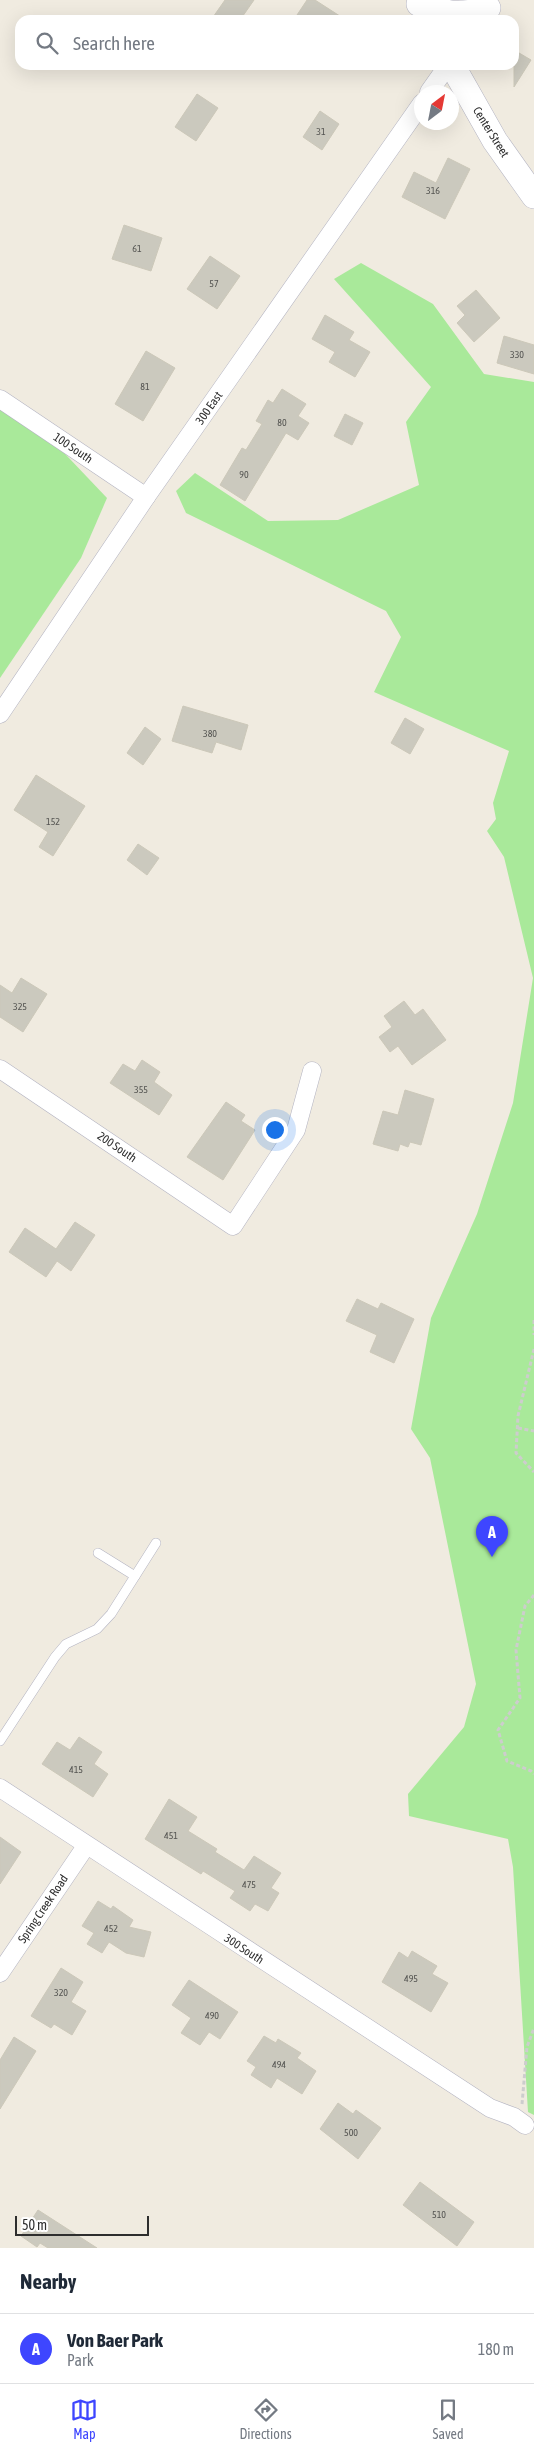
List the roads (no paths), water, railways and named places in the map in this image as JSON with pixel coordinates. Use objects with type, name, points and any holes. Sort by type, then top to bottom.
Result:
[{"type":"street","points":[[420,8],[468,14],[487,9]]},
{"type":"street","points":[[434,85],[444,70]]},
{"type":"street","name":"Center Street","points":[[455,70],[495,141],[534,196]]},
{"type":"street","name":"300 East","points":[[0,714],[146,497],[414,114]]},
{"type":"street","name":"100 South","points":[[0,399],[146,497]]},
{"type":"street","name":"200 South","points":[[0,1069],[233,1226],[296,1130],[312,1071]]},
{"type":"street","name":"300 South","points":[[0,1788],[86,1846],[490,2108],[519,2121]]},
{"type":"street","name":"Spring Creek Road","points":[[0,1973],[86,1846]]},
{"type":"lane","points":[[0,1741],[66,1644],[97,1629],[111,1614],[156,1543]]},
{"type":"lane","points":[[98,1553],[135,1576]]},
{"type":"place","name":"Von Baer Park","points":[[492,1557]]}]
